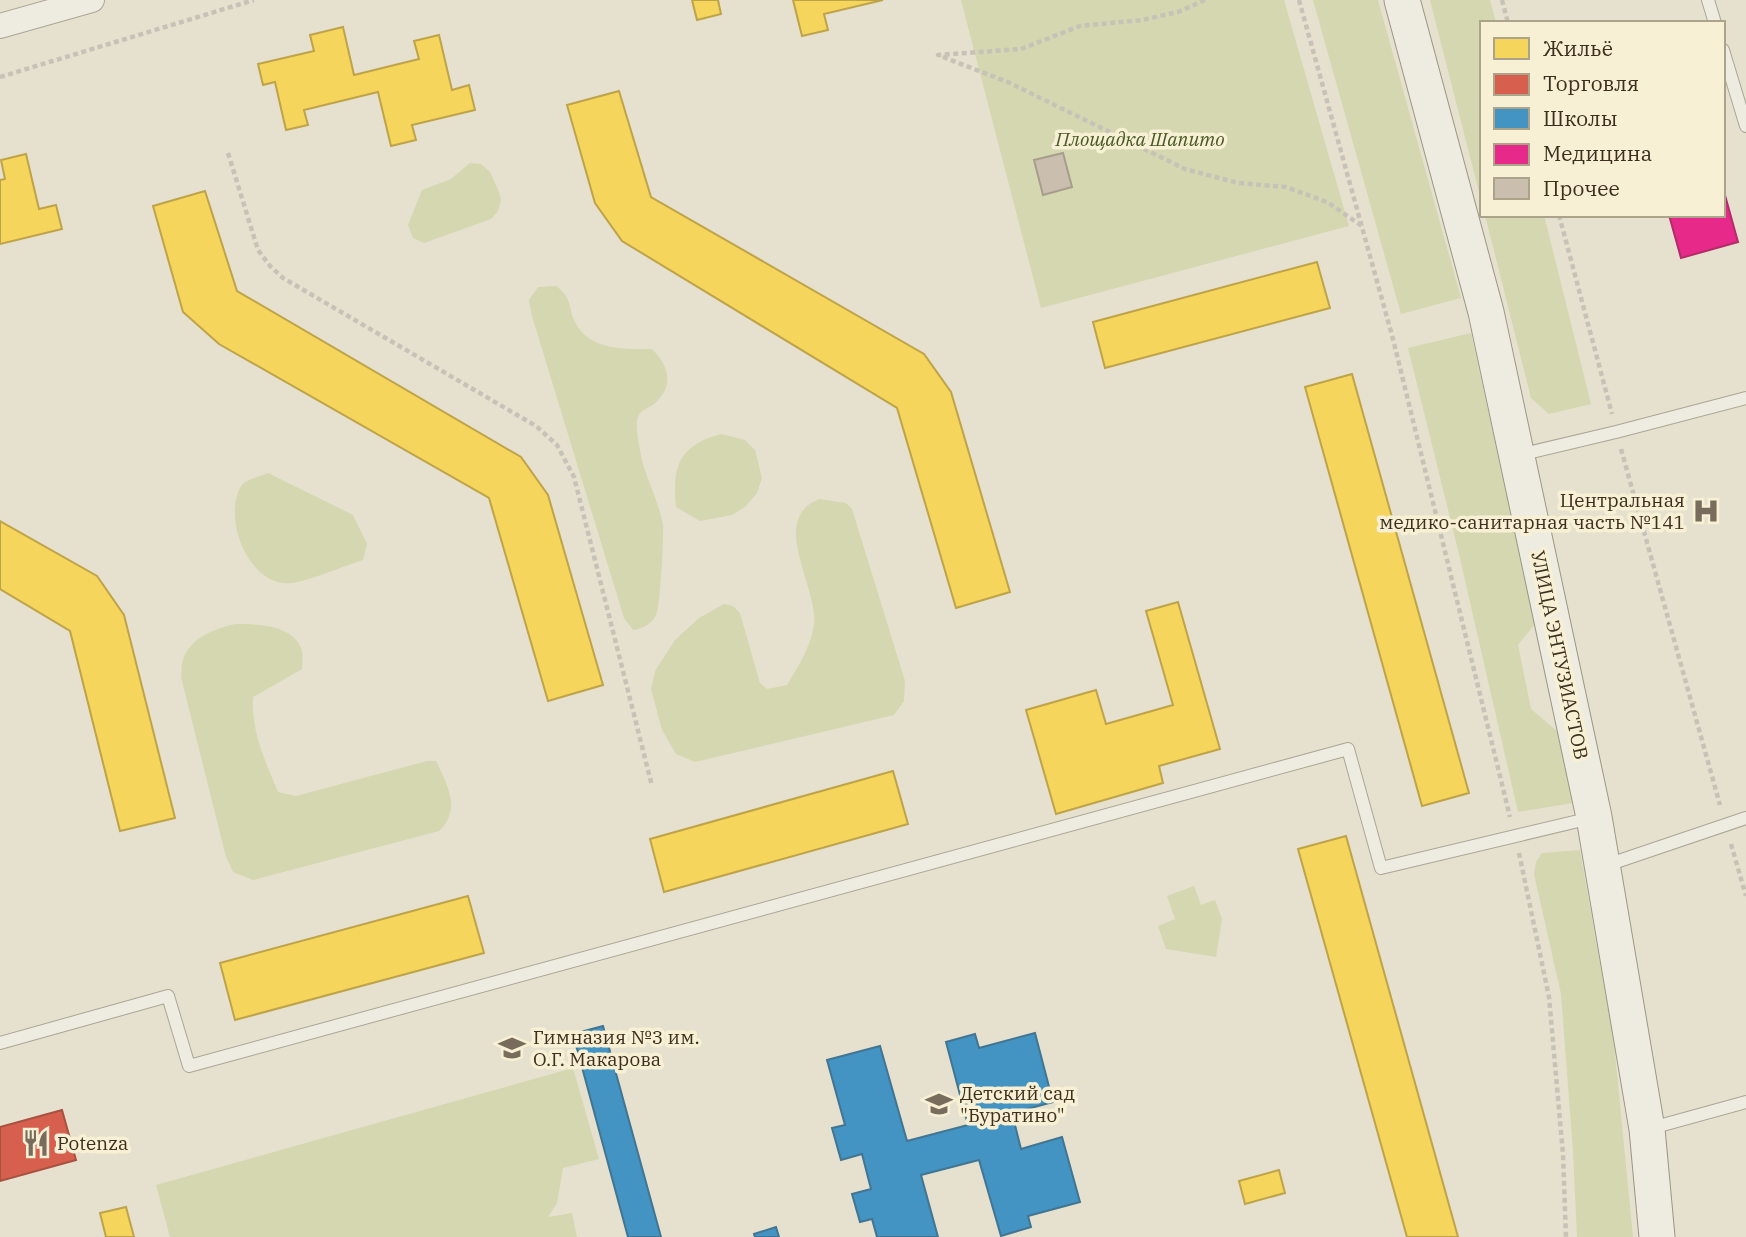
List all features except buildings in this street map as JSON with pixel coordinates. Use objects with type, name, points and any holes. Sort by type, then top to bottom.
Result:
[{"type":"main road","name":"УЛИЦА ЭНТУЗИАСТОВ","points":[[1402,0],[1486,312],[1594,817],[1647,1129],[1657,1237]]},
{"type":"street","points":[[0,26],[92,0]]},
{"type":"lane","points":[[1708,0],[1714,21]]},
{"type":"lane","points":[[1725,57],[1746,126]]},
{"type":"lane","points":[[1517,456],[1746,398]]},
{"type":"lane","points":[[0,1043],[168,996],[189,1066],[1348,749],[1381,868],[1594,817]]},
{"type":"lane","points":[[1602,867],[1746,818]]},
{"type":"lane","points":[[1647,1129],[1746,1102]]},
{"type":"path","points":[[0,77],[254,0]]},
{"type":"path","points":[[1205,0],[1166,15],[1080,26],[1021,49],[938,55],[1022,89],[1185,169],[1238,183],[1286,187],[1327,202],[1362,226]]},
{"type":"path","points":[[1299,0],[1394,339],[1533,912],[1549,996],[1563,1154],[1566,1237]]},
{"type":"path","points":[[1502,0],[1507,21]]},
{"type":"path","points":[[228,153],[258,250],[283,278],[536,426],[556,445],[574,477],[652,786]]},
{"type":"path","points":[[1560,217],[1616,432],[1746,896]]},
{"type":"green space","name":"Площадка Шапито","points":[[961,0],[1284,0],[1349,226],[1041,308]]},
{"type":"green space","points":[[1313,0],[1378,0],[1461,298],[1401,314]]},
{"type":"green space","points":[[1430,0],[1490,0],[1495,21],[1480,21],[1480,196]]},
{"type":"green space","points":[[470,163],[481,164],[490,172],[501,200],[498,211],[491,219],[424,243],[413,238],[408,225],[422,190],[451,179]]},
{"type":"green space","points":[[1486,217],[1544,217],[1591,404],[1549,414],[1531,398]]},
{"type":"green space","points":[[556,286],[568,299],[576,324],[583,333],[610,347],[652,349],[666,369],[665,390],[654,404],[641,413],[637,421],[643,464],[659,510],[663,532],[656,616],[644,627],[633,630],[624,618],[532,316],[529,300],[538,287]]},
{"type":"green space","points":[[1471,333],[1535,624],[1518,645],[1531,709],[1557,731],[1573,803],[1518,812],[1459,554],[1408,348]]},
{"type":"green space","points":[[721,434],[745,440],[755,450],[762,478],[757,493],[745,507],[732,515],[700,521],[676,507],[677,469],[687,452],[695,445]]},
{"type":"green space","points":[[268,473],[353,515],[367,544],[363,560],[291,583],[276,581],[263,574],[243,549],[235,517],[240,488],[245,482]]},
{"type":"green space","points":[[819,499],[846,503],[852,509],[905,681],[904,701],[894,715],[695,762],[676,754],[662,730],[651,689],[655,671],[675,640],[699,618],[724,604],[733,606],[740,613],[760,683],[767,689],[787,685],[800,664],[812,633],[814,611],[797,548],[796,533],[798,519],[805,508]]},
{"type":"green space","points":[[236,624],[265,626],[284,631],[298,642],[302,651],[302,669],[253,697],[257,734],[278,792],[296,796],[427,761],[436,761],[448,788],[451,806],[446,823],[439,831],[253,880],[233,872],[226,857],[181,677],[186,652],[197,640],[212,631]]},
{"type":"green space","points":[[1580,850],[1614,1043],[1633,1237],[1577,1237],[1561,994],[1534,874],[1536,862],[1542,853]]},
{"type":"green space","points":[[1194,886],[1201,905],[1215,900],[1222,919],[1216,957],[1166,949],[1158,926],[1175,919],[1167,896]]},
{"type":"green space","points":[[573,1068],[599,1159],[563,1168],[557,1203],[548,1217],[572,1213],[577,1237],[170,1237],[156,1185]]},
{"type":"place","name":"Центральная медико-санитарная часть №141","points":[[1706,511]]},
{"type":"place","name":"Гимназия №3 им. О.Г. Макарова","points":[[512,1048]]},
{"type":"place","name":"Детский сад \"Буратино\"","points":[[939,1104]]},
{"type":"place","name":"Potenza","points":[[36,1143]]}]
